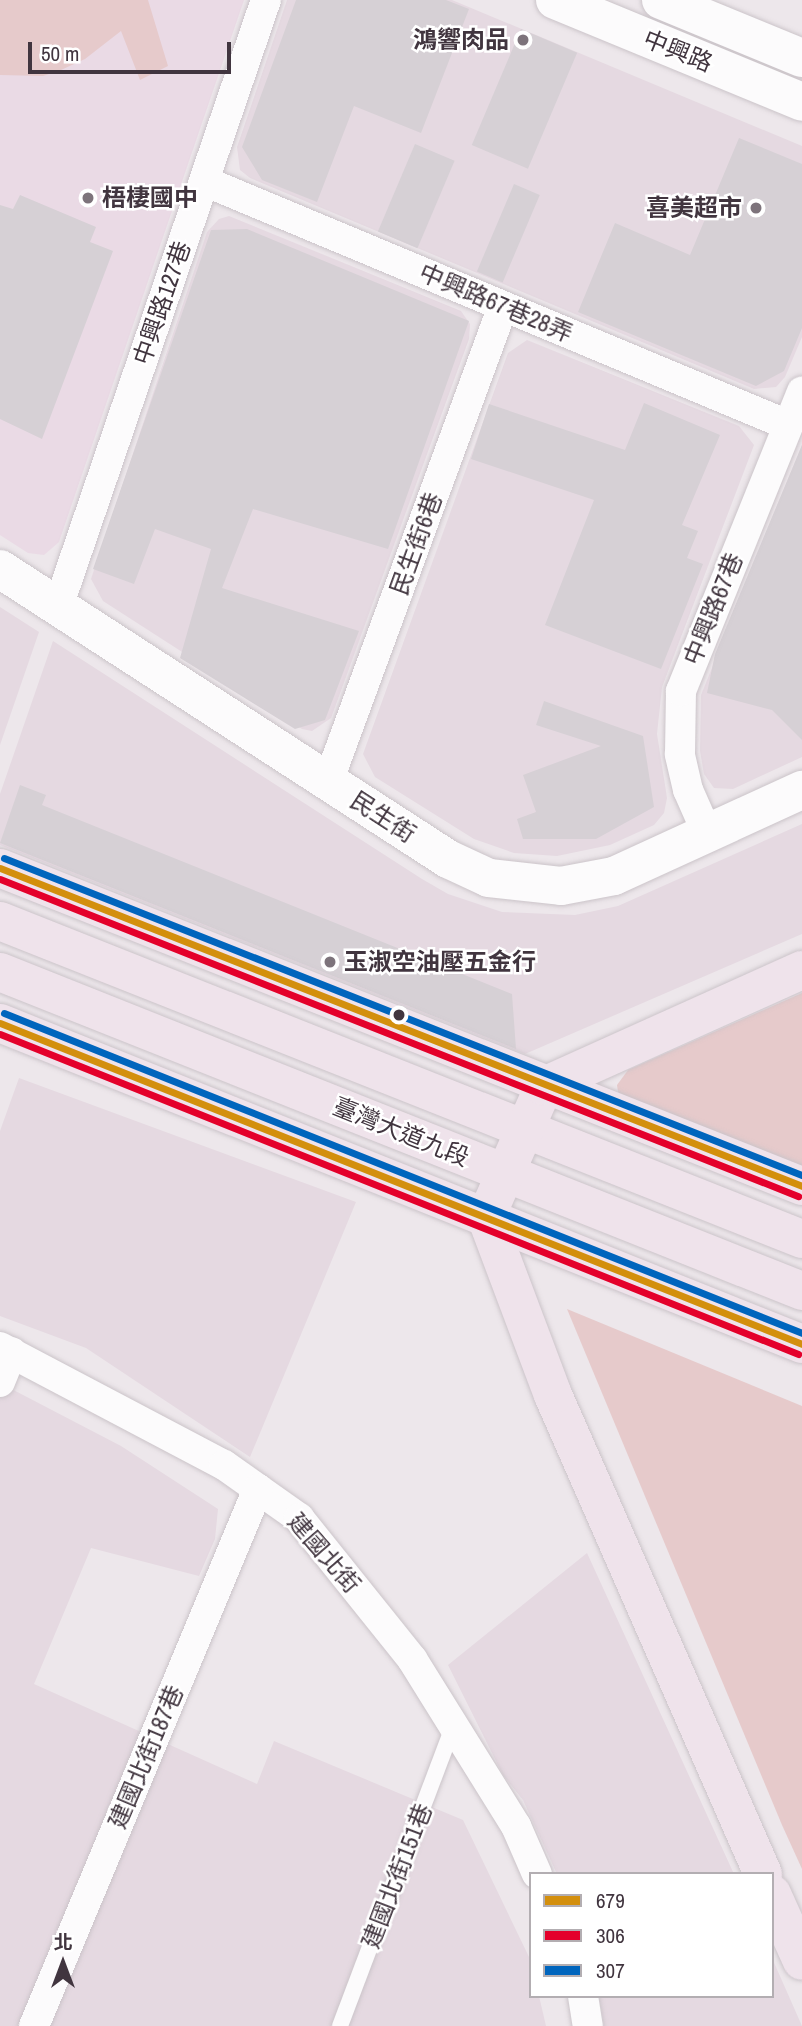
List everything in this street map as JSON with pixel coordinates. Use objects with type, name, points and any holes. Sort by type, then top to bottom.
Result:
[{"type":"main road","points":[[0,868],[544,1086],[802,1186]]},
{"type":"main road","name":"臺灣大道九段","points":[[0,920],[802,1239]]},
{"type":"main road","points":[[762,1872],[553,1395],[486,1217],[544,1086],[802,970]]},
{"type":"main road","name":"臺灣大道九段","points":[[0,972],[802,1291]]},
{"type":"main road","name":"臺灣大道九段","points":[[0,1023],[802,1344]]},
{"type":"main road","points":[[774,1898],[802,1961]]},
{"type":"street","name":"中興路127巷","points":[[58,607],[266,0]]},
{"type":"street","name":"中興路","points":[[555,0],[802,102]]},
{"type":"street","name":"中興路","points":[[661,0],[802,58]]},
{"type":"street","name":"中興路67巷28弄","points":[[204,181],[788,425]]},
{"type":"street","name":"民生街6巷","points":[[328,782],[503,306]]},
{"type":"street","name":"中興路67巷","points":[[707,833],[688,790],[680,754],[681,691],[802,391]]},
{"type":"street","name":"民生街","points":[[0,569],[448,859],[511,883],[588,883],[614,876],[802,790]]},
{"type":"street","points":[[0,1382],[6,1350]]},
{"type":"street","name":"建國北街","points":[[6,1350],[224,1465],[299,1518],[412,1659],[516,1826],[536,1872]]},
{"type":"street","name":"建國北街187巷","points":[[34,2026],[258,1489]]},
{"type":"street","points":[[583,1998],[588,2026]]},
{"type":"lane","name":"建國北街151巷","points":[[340,2026],[454,1725]]},
{"type":"shaded area","name":"梧棲國中","points":[[0,0],[244,0],[59,542],[44,555],[28,553],[0,535]]},
{"type":"shaded area","points":[[0,0],[148,0],[168,66],[140,80],[121,31],[85,59],[61,70],[43,76],[0,75]]},
{"type":"shaded area","points":[[287,0],[452,0],[802,146],[802,337],[785,377],[776,387],[754,389],[250,178],[240,170],[237,147]]},
{"type":"shaded area","points":[[229,216],[461,311],[470,324],[469,339],[331,718],[312,731],[302,729],[103,601],[91,579],[207,232],[219,219]]},
{"type":"shaded area","points":[[527,340],[739,426],[754,445],[662,687],[657,734],[667,798],[664,813],[654,825],[610,845],[557,856],[514,853],[474,839],[375,777],[363,754],[508,353]]},
{"type":"shaded area","points":[[802,445],[802,757],[733,789],[714,788],[704,774],[700,751],[701,695]]},
{"type":"shaded area","points":[[0,607],[39,632],[0,745]]},
{"type":"shaded area","points":[[53,641],[422,879],[448,894],[502,912],[575,915],[618,906],[802,824],[802,934],[525,1054],[0,845],[0,794]]},
{"type":"shaded area","points":[[802,993],[802,1167],[619,1098],[617,1085],[628,1070]]},
{"type":"shaded area","points":[[19,1078],[356,1202],[250,1457],[86,1348],[0,1316],[0,1131]]},
{"type":"shaded area","points":[[567,1309],[802,1406],[802,1869],[782,1825]]},
{"type":"shaded area","points":[[0,1383],[121,1446],[218,1509],[215,1539],[199,1576],[91,1548],[34,1684],[257,1784],[274,1741],[463,1820],[529,1957],[529,1998],[539,1998],[546,2026],[0,2026]]},
{"type":"shaded area","points":[[587,1553],[733,1872],[556,1872],[523,1800],[503,1775],[448,1665]]},
{"type":"shaded area","points":[[774,1963],[802,2026],[604,2026],[599,1998],[774,1998]]},
{"type":"building","points":[[296,0],[446,0],[469,9],[421,133],[354,106],[317,202],[262,180],[242,147]]},
{"type":"building","points":[[521,29],[577,53],[528,169],[472,145]]},
{"type":"building","points":[[739,138],[802,164],[802,328],[784,371],[756,386],[578,312],[615,223],[690,255]]},
{"type":"building","points":[[415,144],[455,161],[417,248],[378,231]]},
{"type":"building","points":[[514,184],[540,195],[503,282],[477,271]]},
{"type":"building","points":[[20,195],[96,227],[90,242],[113,251],[42,439],[0,419],[0,205],[13,209]]},
{"type":"building","points":[[247,229],[469,321],[388,549],[253,509],[222,588],[359,631],[325,720],[295,729],[180,658],[211,549],[155,529],[134,584],[93,569],[211,230]]},
{"type":"building","points":[[644,403],[720,435],[682,525],[698,531],[687,558],[703,564],[661,669],[545,625],[594,500],[471,459],[489,404],[625,450]]},
{"type":"building","points":[[802,445],[802,740],[772,710],[707,693],[715,654]]},
{"type":"building","points":[[544,701],[643,736],[654,807],[596,839],[523,839],[517,819],[536,812],[523,775],[601,746],[536,725]]},
{"type":"building","points":[[20,785],[46,795],[42,805],[512,994],[516,1049],[0,843]]},
{"type":"transit line","name":"307","points":[[4,858],[802,1175]]},
{"type":"transit line","name":"679","points":[[0,868],[802,1186]]},
{"type":"transit line","name":"306","points":[[0,879],[798,1196]]},
{"type":"transit line","name":"307","points":[[4,1013],[802,1333]]},
{"type":"transit line","name":"679","points":[[0,1023],[802,1344]]},
{"type":"transit line","name":"306","points":[[0,1034],[798,1354]]},
{"type":"place","name":"鴻響肉品","points":[[523,40]]},
{"type":"place","name":"梧棲國中","points":[[88,198]]},
{"type":"place","name":"喜美超市","points":[[756,208]]},
{"type":"place","name":"玉淑空油壓五金行","points":[[330,962]]}]
